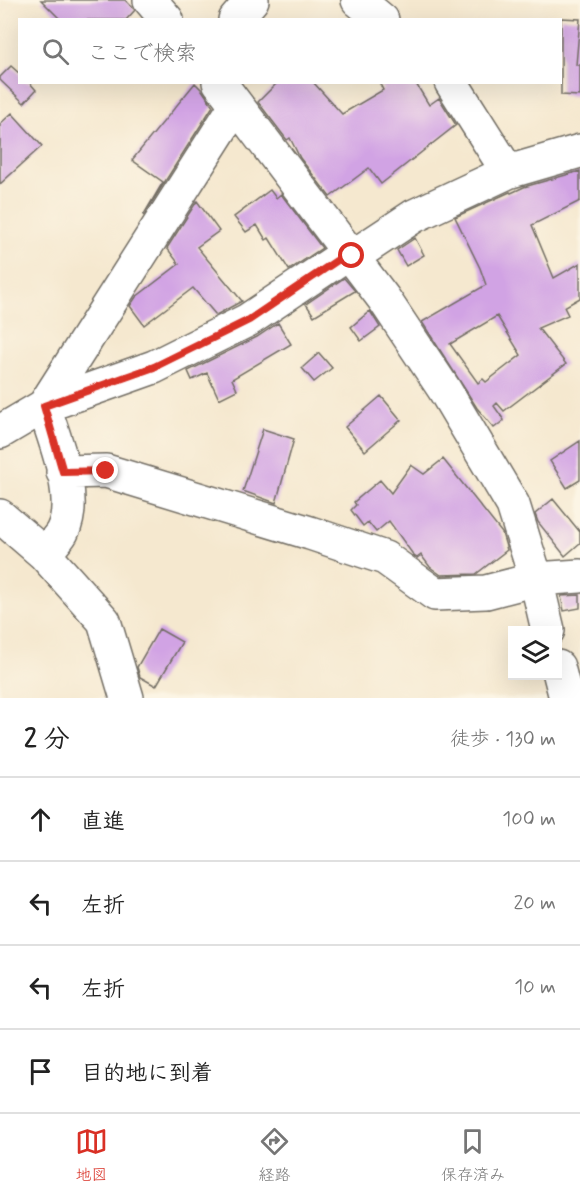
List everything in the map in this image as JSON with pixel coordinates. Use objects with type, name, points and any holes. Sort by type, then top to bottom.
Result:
[{"type":"street","points":[[150,0],[165,18]]},
{"type":"street","points":[[237,18],[252,0]]},
{"type":"street","points":[[358,0],[380,18]]},
{"type":"street","points":[[452,84],[508,172]]},
{"type":"street","points":[[44,554],[62,531],[69,504],[63,472],[44,406],[227,94],[384,299],[444,389],[513,505],[537,579],[547,626]]},
{"type":"street","points":[[0,432],[44,406],[154,367],[249,320],[414,216],[508,172],[576,160]]},
{"type":"street","points":[[63,472],[106,471],[385,558],[435,594],[486,592],[537,579],[580,576]]},
{"type":"street","points":[[0,516],[44,554],[104,621],[127,698]]},
{"type":"street","points":[[561,680],[566,698]]},
{"type":"building","points":[[41,0],[125,0],[135,10],[128,18],[59,18]]},
{"type":"building","points":[[562,18],[580,19],[576,65],[580,65],[580,96],[561,95]]},
{"type":"building","points":[[11,66],[18,72],[18,84],[31,84],[36,90],[24,103],[0,80],[0,77]]},
{"type":"building","points":[[196,84],[213,106],[143,216],[163,182],[132,160]]},
{"type":"building","points":[[276,84],[315,84],[342,114],[383,90],[380,84],[416,84],[429,105],[439,98],[456,125],[381,184],[369,168],[330,197],[300,158],[290,138],[287,140],[258,102]]},
{"type":"building","points":[[12,113],[42,146],[0,184],[0,124]]},
{"type":"building","points":[[580,171],[580,201],[532,225],[554,278],[580,263],[580,298],[564,307],[568,315],[538,328],[566,364],[504,411],[497,403],[494,406],[504,420],[494,428],[477,408],[422,322],[486,285],[455,217],[524,187]],"holes":[[[497,316],[521,355],[486,382],[483,379],[478,383],[450,344]]]},
{"type":"building","points":[[270,190],[276,198],[281,194],[322,248],[289,270],[269,238],[266,240],[257,225],[246,232],[234,217]]},
{"type":"building","points":[[197,201],[219,231],[197,247],[242,301],[216,315],[193,288],[144,325],[130,306],[136,297],[179,264],[167,248]]},
{"type":"building","points":[[415,238],[424,255],[406,266],[397,250]]},
{"type":"building","points":[[344,278],[355,291],[314,316],[306,304]]},
{"type":"building","points":[[370,311],[380,327],[361,341],[351,327]]},
{"type":"building","points":[[278,323],[291,344],[232,379],[237,390],[219,399],[207,373],[192,380],[188,371],[257,337]]},
{"type":"building","points":[[319,353],[332,368],[314,382],[302,368]]},
{"type":"building","points":[[381,396],[401,420],[365,451],[345,427]]},
{"type":"building","points":[[263,429],[294,439],[276,503],[243,491]]},
{"type":"building","points":[[580,441],[580,480],[567,488],[550,461]]},
{"type":"building","points":[[443,459],[502,533],[507,550],[476,574],[441,575],[430,567],[421,555],[417,558],[414,556],[389,521],[376,532],[368,522],[363,526],[351,510],[356,505],[354,502],[380,480],[391,493],[411,465],[424,474]]},
{"type":"building","points":[[553,499],[580,532],[580,543],[565,556],[538,522],[535,514]]},
{"type":"building","points":[[580,595],[580,608],[564,611],[561,596]]},
{"type":"building","points":[[159,629],[182,642],[156,686],[140,677],[137,667]]},
{"type":"route","points":[[106,471],[63,472],[44,406],[154,367],[249,320],[348,253],[352,256]]}]
